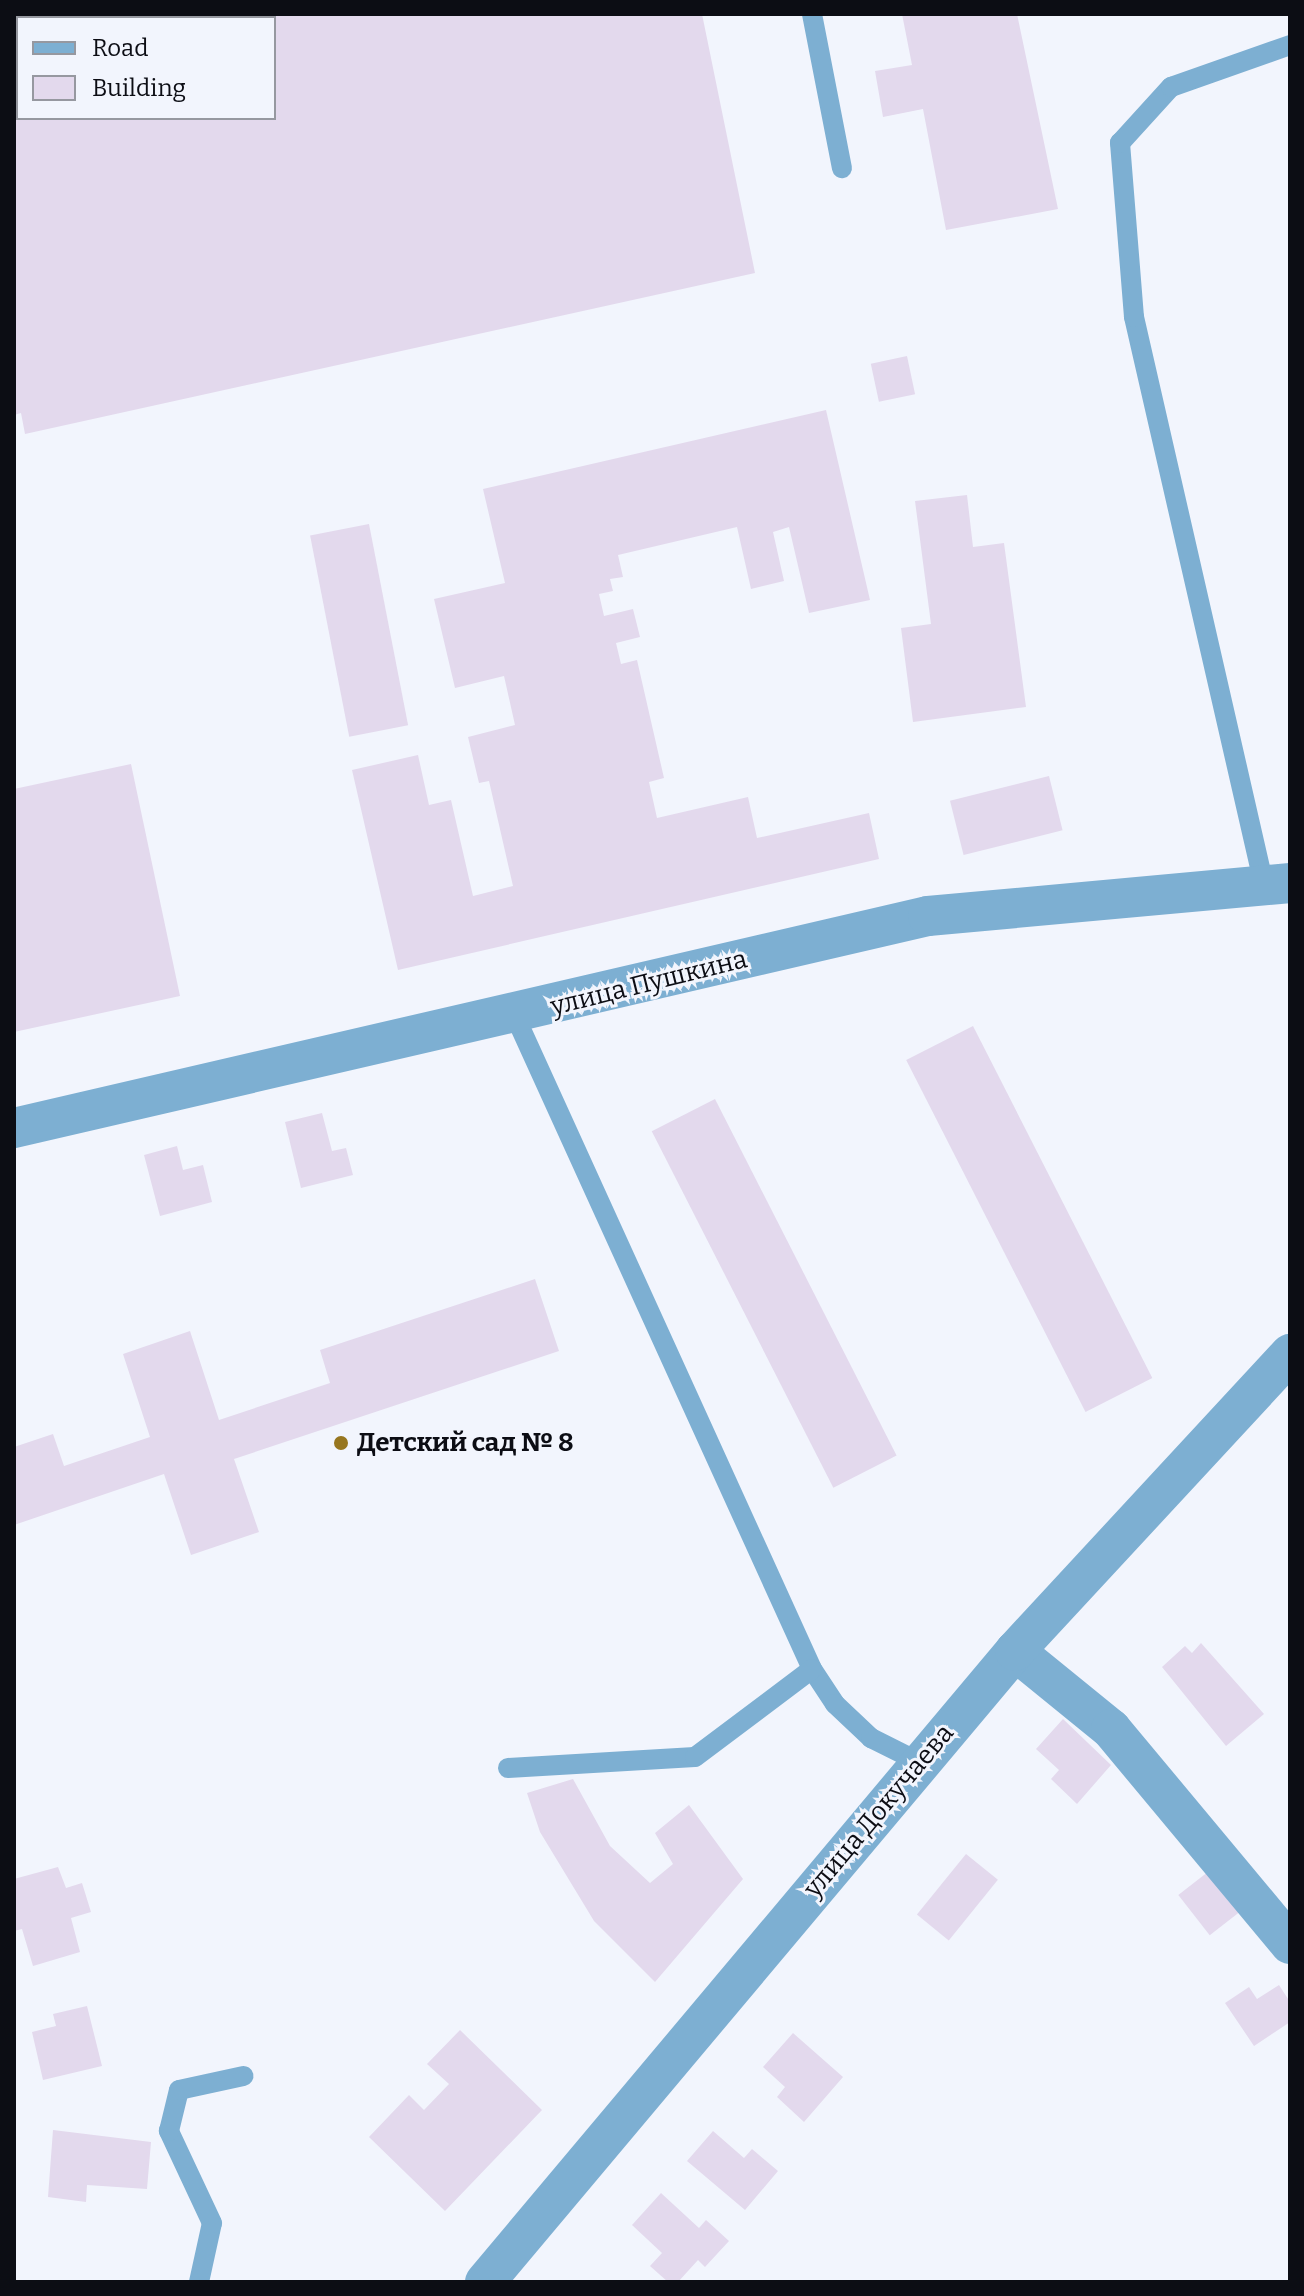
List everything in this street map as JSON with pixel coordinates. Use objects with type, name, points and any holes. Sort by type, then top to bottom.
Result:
[{"type":"street","name":"улица Пушкина","points":[[14,1128],[515,1016],[928,916],[1277,884]]},
{"type":"street","name":"улица Докучаева","points":[[485,2282],[1015,1651],[1290,1354]]},
{"type":"street","points":[[1015,1651],[1111,1729],[1290,1944]]},
{"type":"lane","points":[[812,14],[842,168]]},
{"type":"lane","points":[[1277,884],[1134,317],[1120,143],[1171,87],[1290,45]]},
{"type":"lane","points":[[515,1016],[812,1669],[835,1704],[871,1738],[919,1762]]},
{"type":"lane","points":[[508,1768],[695,1757],[812,1669]]},
{"type":"lane","points":[[199,2282],[212,2223],[169,2131],[179,2090],[243,2076]]},
{"type":"building","points":[[14,14],[702,14],[755,273],[25,434],[21,413],[14,415]]},
{"type":"building","points":[[902,14],[1017,14],[1058,209],[946,230],[923,109],[883,117],[875,71],[912,65]]},
{"type":"building","points":[[907,356],[915,394],[879,402],[871,364]]},
{"type":"building","points":[[826,410],[870,600],[809,613],[789,527],[773,532],[784,581],[751,589],[737,527],[618,555],[623,577],[610,579],[613,591],[599,594],[604,616],[633,609],[640,637],[616,643],[621,664],[637,660],[664,778],[649,782],[657,818],[748,797],[757,838],[869,813],[879,859],[398,970],[352,770],[418,755],[429,805],[451,800],[473,896],[513,886],[489,781],[479,783],[468,737],[515,725],[504,676],[455,688],[434,599],[505,583],[483,489]]},
{"type":"building","points":[[967,495],[973,547],[1004,543],[1026,707],[913,722],[901,628],[931,624],[915,501]]},
{"type":"building","points":[[369,524],[408,725],[349,737],[310,535]]},
{"type":"building","points":[[131,764],[180,996],[14,1032],[14,789]]},
{"type":"building","points":[[1049,776],[1063,830],[964,855],[950,801]]},
{"type":"building","points":[[973,1026],[1152,1378],[1086,1412],[906,1060]]},
{"type":"building","points":[[715,1099],[897,1455],[833,1488],[652,1131]]},
{"type":"building","points":[[322,1113],[332,1151],[346,1148],[353,1175],[301,1188],[285,1122]]},
{"type":"building","points":[[177,1146],[183,1170],[203,1165],[212,1202],[160,1216],[144,1155]]},
{"type":"building","points":[[535,1279],[559,1351],[234,1459],[259,1532],[191,1555],[164,1474],[14,1525],[14,1447],[53,1434],[64,1466],[150,1437],[123,1354],[190,1331],[219,1420],[330,1383],[320,1350]]},
{"type":"building","points":[[1201,1643],[1264,1714],[1226,1746],[1162,1667],[1185,1646],[1192,1653]]},
{"type":"building","points":[[1063,1719],[1111,1765],[1077,1804],[1051,1779],[1059,1770],[1036,1749]]},
{"type":"building","points":[[573,1779],[610,1846],[650,1883],[673,1864],[655,1833],[689,1805],[743,1879],[655,1982],[594,1921],[540,1832],[527,1793]]},
{"type":"building","points":[[966,1854],[998,1880],[949,1940],[917,1915]]},
{"type":"building","points":[[58,1867],[66,1888],[82,1883],[91,1912],[71,1918],[80,1952],[33,1966],[22,1929],[14,1931],[14,1879]]},
{"type":"building","points":[[1213,1868],[1244,1908],[1210,1935],[1178,1895]]},
{"type":"building","points":[[1279,1985],[1290,2002],[1290,2022],[1254,2046],[1225,2003],[1249,1987],[1257,1999]]},
{"type":"building","points":[[87,2006],[102,2066],[43,2080],[32,2032],[56,2026],[53,2014]]},
{"type":"building","points":[[460,2030],[542,2110],[445,2211],[369,2137],[409,2095],[424,2110],[449,2084],[427,2064]]},
{"type":"building","points":[[793,2033],[843,2077],[804,2122],[777,2097],[785,2087],[763,2067]]},
{"type":"building","points":[[53,2130],[151,2142],[147,2189],[87,2185],[86,2202],[48,2197]]},
{"type":"building","points":[[713,2131],[744,2158],[752,2149],[778,2171],[745,2210],[687,2161]]},
{"type":"building","points":[[661,2193],[699,2228],[706,2220],[729,2241],[705,2267],[698,2260],[678,2282],[668,2282],[650,2266],[662,2253],[632,2225]]},
{"type":"place","name":"Детский сад № 8","points":[[341,1443]]}]
